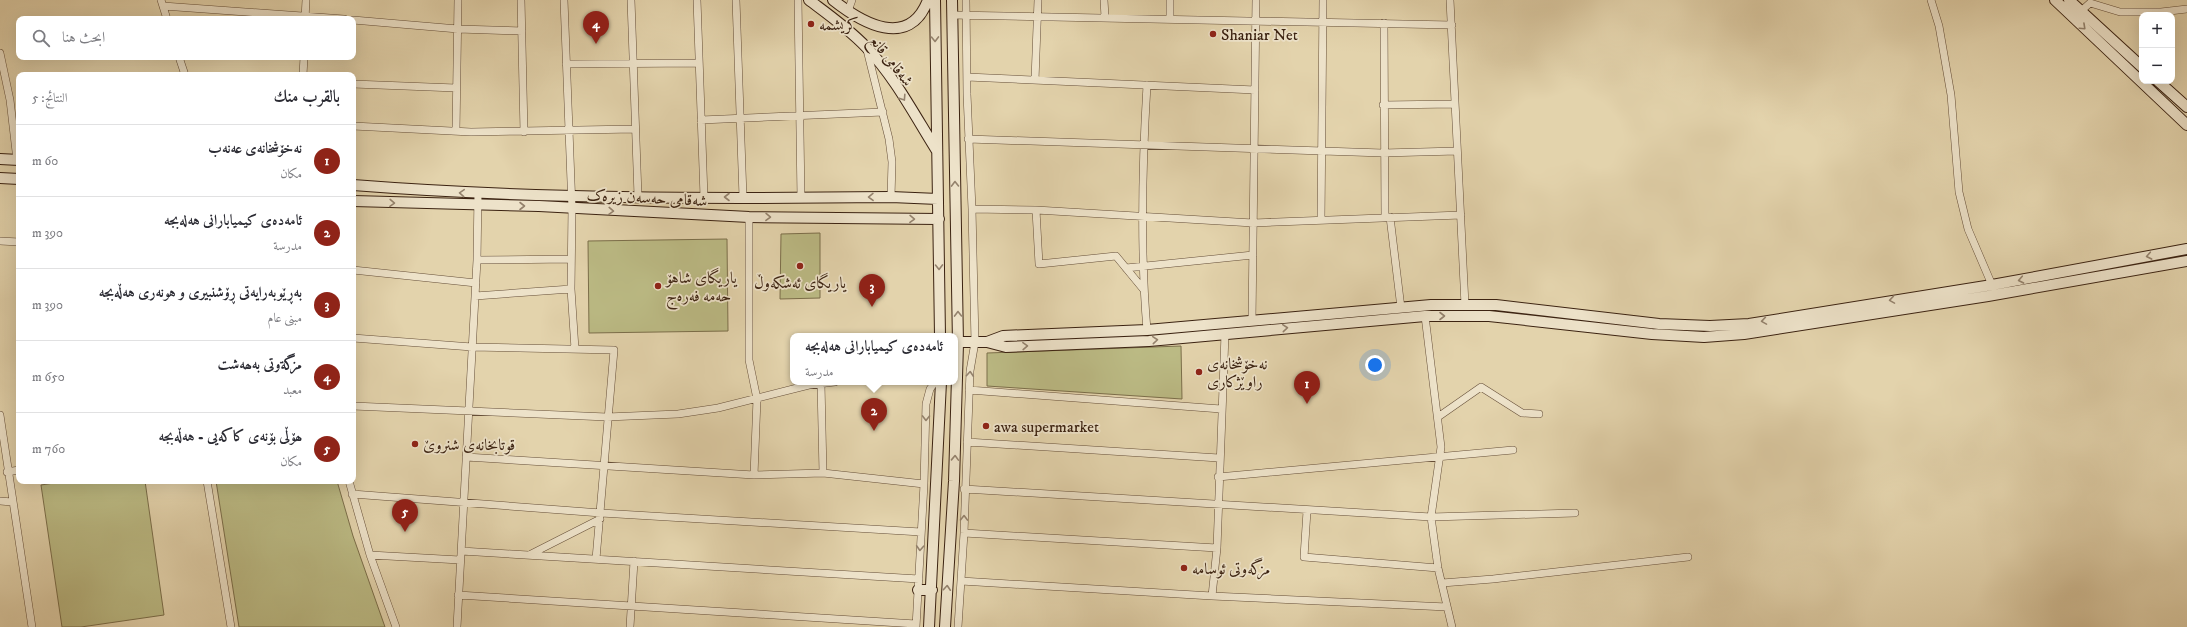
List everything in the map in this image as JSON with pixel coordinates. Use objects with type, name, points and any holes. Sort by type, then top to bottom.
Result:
[{"type":"main road","name":"شەقامی قانع","points":[[809,0],[827,13],[866,47],[882,66],[938,151]]},
{"type":"main road","name":"شەقامی قانع","points":[[834,1],[866,23],[888,29],[906,26],[919,17],[928,0]]},
{"type":"main road","points":[[935,0],[940,333]]},
{"type":"main road","points":[[952,0],[957,333]]},
{"type":"main road","points":[[2056,0],[2187,125]]},
{"type":"main road","points":[[2069,0],[2139,64]]},
{"type":"main road","points":[[827,13],[834,1]]},
{"type":"main road","points":[[2161,84],[2187,107]]},
{"type":"main road","points":[[2158,98],[2167,89]]},
{"type":"main road","points":[[0,159],[16,160]]},
{"type":"main road","points":[[0,178],[16,179]]},
{"type":"main road","name":"شەقامی حەسەن زیرەک","points":[[356,185],[478,194],[801,198],[892,197],[938,199]]},
{"type":"main road","name":"شەقامی حەسەن زیرەک","points":[[356,201],[572,208],[750,217],[939,219]]},
{"type":"main road","points":[[958,343],[987,342],[1006,347],[1149,341],[1225,334],[1339,318],[1401,308],[1465,305],[1496,305],[1659,324],[1710,326],[1749,324],[1828,316],[2185,262],[2184,249],[1828,316],[1744,334],[1704,337],[1582,328],[1489,316],[1425,316],[1339,318],[1252,321],[1147,330],[1003,336],[987,342]]},
{"type":"main road","points":[[929,627],[941,385]]},
{"type":"main road","points":[[945,627],[954,481],[956,385]]},
{"type":"main road","points":[[954,481],[964,485]]},
{"type":"main road","points":[[918,590],[932,590]]},
{"type":"street","points":[[305,16],[306,0]]},
{"type":"street","points":[[456,131],[458,0]]},
{"type":"street","points":[[521,0],[524,132]]},
{"type":"street","points":[[564,0],[572,208],[571,289],[575,350]]},
{"type":"street","points":[[631,0],[638,196]]},
{"type":"street","points":[[697,0],[704,197]]},
{"type":"street","points":[[736,0],[743,197]]},
{"type":"street","points":[[798,0],[801,198]]},
{"type":"street","points":[[848,11],[852,0]]},
{"type":"street","points":[[958,627],[964,533],[964,485],[970,366],[975,342],[972,209],[966,77],[966,0]]},
{"type":"street","points":[[1036,80],[1038,0]]},
{"type":"street","points":[[1104,0],[1105,17]]},
{"type":"street","points":[[1170,0],[1170,18]]},
{"type":"street","points":[[1252,321],[1256,0]]},
{"type":"street","points":[[1321,220],[1323,0]]},
{"type":"street","points":[[1450,0],[1465,305]]},
{"type":"street","points":[[1931,0],[1939,26],[1951,95],[1959,192],[1968,229],[1992,285]]},
{"type":"street","points":[[166,16],[162,3],[295,16]]},
{"type":"street","points":[[2081,11],[2090,3],[2120,12],[2161,12],[2187,9]]},
{"type":"street","points":[[952,15],[1322,21],[1452,25]]},
{"type":"street","points":[[356,20],[522,31]]},
{"type":"street","points":[[1384,23],[1383,153],[1387,217],[1401,308]]},
{"type":"street","points":[[866,47],[883,112],[892,162],[892,197]]},
{"type":"street","points":[[0,53],[10,100],[16,145]]},
{"type":"street","points":[[180,60],[183,72]]},
{"type":"street","points":[[303,72],[304,60]]},
{"type":"street","points":[[566,64],[699,63]]},
{"type":"street","points":[[966,77],[1255,90]]},
{"type":"street","points":[[356,84],[456,88]]},
{"type":"street","points":[[1147,85],[1143,146],[1142,266],[1147,330]]},
{"type":"street","points":[[10,100],[16,99]]},
{"type":"street","points":[[1384,105],[1455,104]]},
{"type":"street","points":[[701,120],[740,120],[883,112]]},
{"type":"street","points":[[356,126],[456,131],[524,132],[635,130]]},
{"type":"street","points":[[968,139],[1383,153],[1458,151]]},
{"type":"street","points":[[457,627],[476,283],[479,206],[478,194]]},
{"type":"street","points":[[972,209],[1036,210],[1253,223],[1460,215]]},
{"type":"street","points":[[1036,210],[1039,264],[1116,256],[1144,290]]},
{"type":"street","points":[[750,217],[749,360],[757,399],[754,475]]},
{"type":"street","points":[[0,241],[16,242]]},
{"type":"street","points":[[1126,268],[1253,255]]},
{"type":"street","points":[[477,260],[571,259]]},
{"type":"street","points":[[356,270],[476,283]]},
{"type":"street","points":[[475,296],[571,289]]},
{"type":"street","points":[[1425,316],[1441,447],[1431,517],[1438,568],[1447,607],[1454,627]]},
{"type":"street","points":[[1212,596],[1217,548],[1218,477],[1225,334]]},
{"type":"street","points":[[356,338],[472,347],[614,350],[607,417],[596,559]]},
{"type":"street","points":[[356,406],[607,417],[678,414],[757,399],[818,385]]},
{"type":"street","points":[[822,385],[823,473]]},
{"type":"street","points":[[458,595],[631,605],[916,626],[924,484],[926,404],[930,389],[933,385]]},
{"type":"street","points":[[1438,417],[1481,386],[1522,413],[1539,414]]},
{"type":"street","points":[[969,390],[1221,409]]},
{"type":"street","points":[[0,415],[1,438],[32,627]]},
{"type":"street","points":[[966,442],[1219,458]]},
{"type":"street","points":[[1218,477],[1513,450]]},
{"type":"street","points":[[466,457],[604,464],[754,475],[823,473],[924,484]]},
{"type":"street","points":[[7,472],[16,470]]},
{"type":"street","points":[[207,484],[231,627]]},
{"type":"street","points":[[350,484],[370,555],[396,627]]},
{"type":"street","points":[[964,485],[1217,505],[1431,517],[1575,513]]},
{"type":"street","points":[[352,494],[464,502],[600,516],[921,532]]},
{"type":"street","points":[[0,501],[12,502]]},
{"type":"street","points":[[1307,511],[1304,557],[1438,568]]},
{"type":"street","points":[[529,555],[600,516]]},
{"type":"street","points":[[964,533],[1217,548]]},
{"type":"street","points":[[461,551],[918,579]]},
{"type":"street","points":[[370,555],[460,560]]},
{"type":"street","points":[[1442,583],[1493,579],[1688,557]]},
{"type":"street","points":[[630,627],[634,561]]},
{"type":"street","points":[[961,581],[1212,596],[1447,607]]},
{"type":"shaded area","name":"یاریگای ئەشکەوڵ","points":[[820,233],[820,298],[780,299],[781,234]]},
{"type":"shaded area","name":"یاریگای شاهۆ حەمە فەرەج","points":[[727,239],[728,331],[589,333],[588,241]]},
{"type":"shaded area","points":[[1181,346],[1182,399],[987,386],[987,353]]},
{"type":"shaded area","points":[[145,484],[164,615],[81,627],[62,627],[41,485]]},
{"type":"shaded area","points":[[216,484],[338,484],[353,536],[385,627],[239,627]]},
{"type":"place","name":"کریشمە","points":[[811,24]]},
{"type":"place","name":"Shaniar Net","points":[[1213,34]]},
{"type":"place","name":"مزگةوتى بەھەشت","points":[[596,44]]},
{"type":"place","name":"یاریگای ئەشکەوڵ","points":[[800,266]]},
{"type":"place","name":"یاریگای شاهۆ حەمە فەرەج","points":[[658,286]]},
{"type":"place","name":"بەڕێوبەرایەتی ڕۆشنبیری و هونەری هەڵەبجە","points":[[872,307]]},
{"type":"place","name":"نەخۆشخانەی راوێژکاری","points":[[1199,372]]},
{"type":"place","name":"نەخۆشخانەی عەنەب","points":[[1307,404]]},
{"type":"place","name":"awa supermarket","points":[[986,426]]},
{"type":"place","name":"ئامەدەی کیمیابارانی هەلەبجە","points":[[874,431]]},
{"type":"place","name":"قوتابخانەی شنروێ","points":[[415,444]]},
{"type":"place","name":"ھۆڵی بۆنەی کاکەیی - هەڵەبجە","points":[[405,532]]},
{"type":"place","name":"مزگەوتی ئوسامە","points":[[1184,568]]}]
